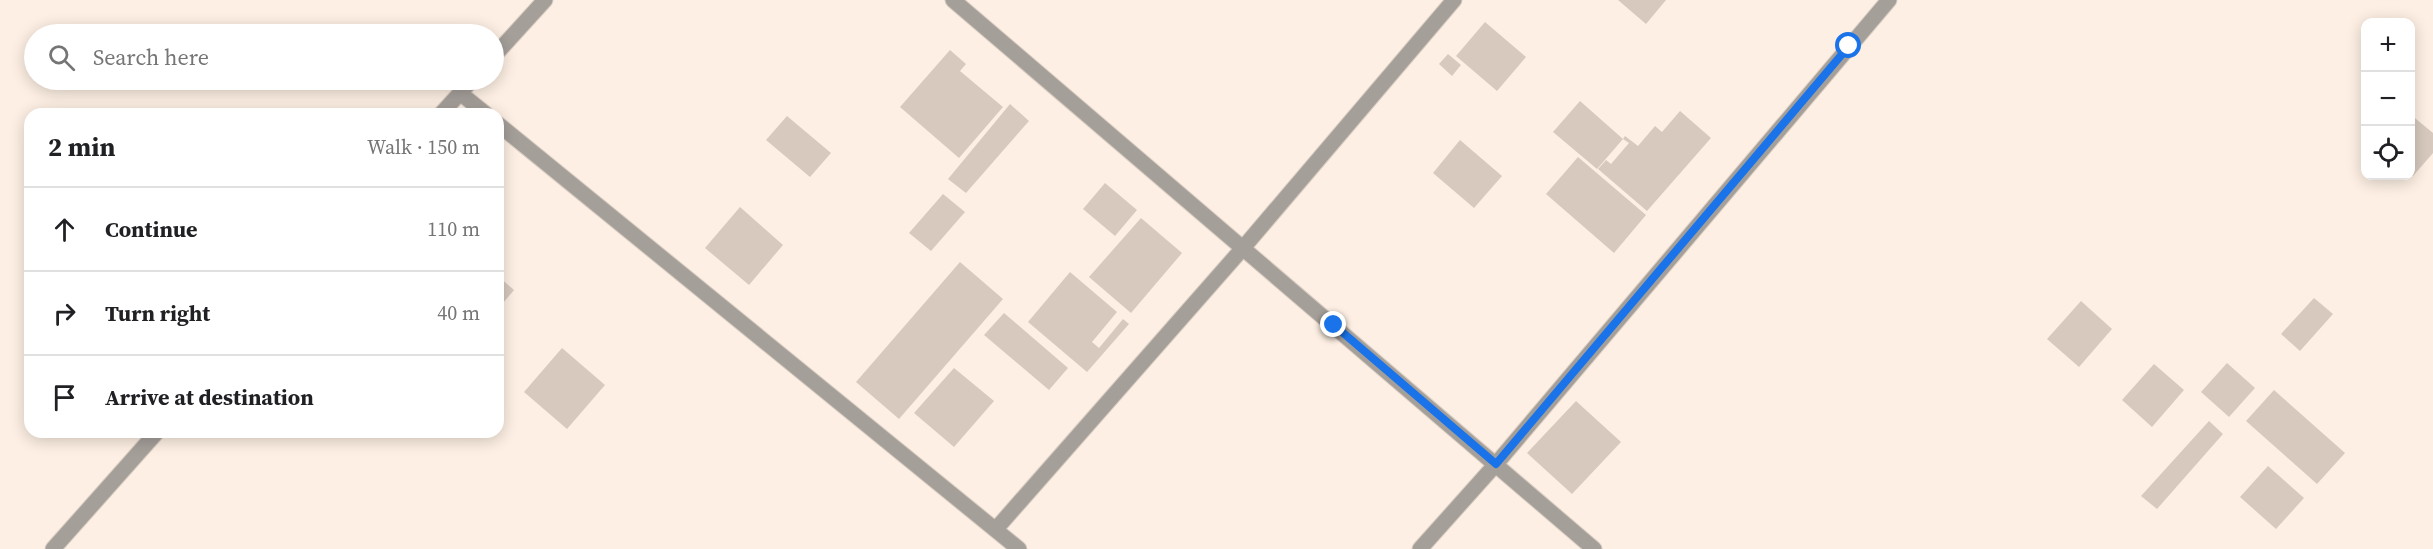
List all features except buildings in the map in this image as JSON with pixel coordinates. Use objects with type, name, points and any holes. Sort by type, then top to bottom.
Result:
[{"type":"street","points":[[504,45],[545,0]]},
{"type":"street","points":[[953,0],[1594,549]]},
{"type":"street","points":[[996,529],[1243,248],[1454,0]]},
{"type":"street","points":[[1420,549],[1496,464],[1889,0]]},
{"type":"street","points":[[446,108],[463,90]]},
{"type":"street","points":[[460,93],[479,108]]},
{"type":"street","points":[[504,129],[1019,549]]},
{"type":"street","points":[[53,549],[152,438]]},
{"type":"route","points":[[1334,325],[1496,464],[1849,46]]}]
